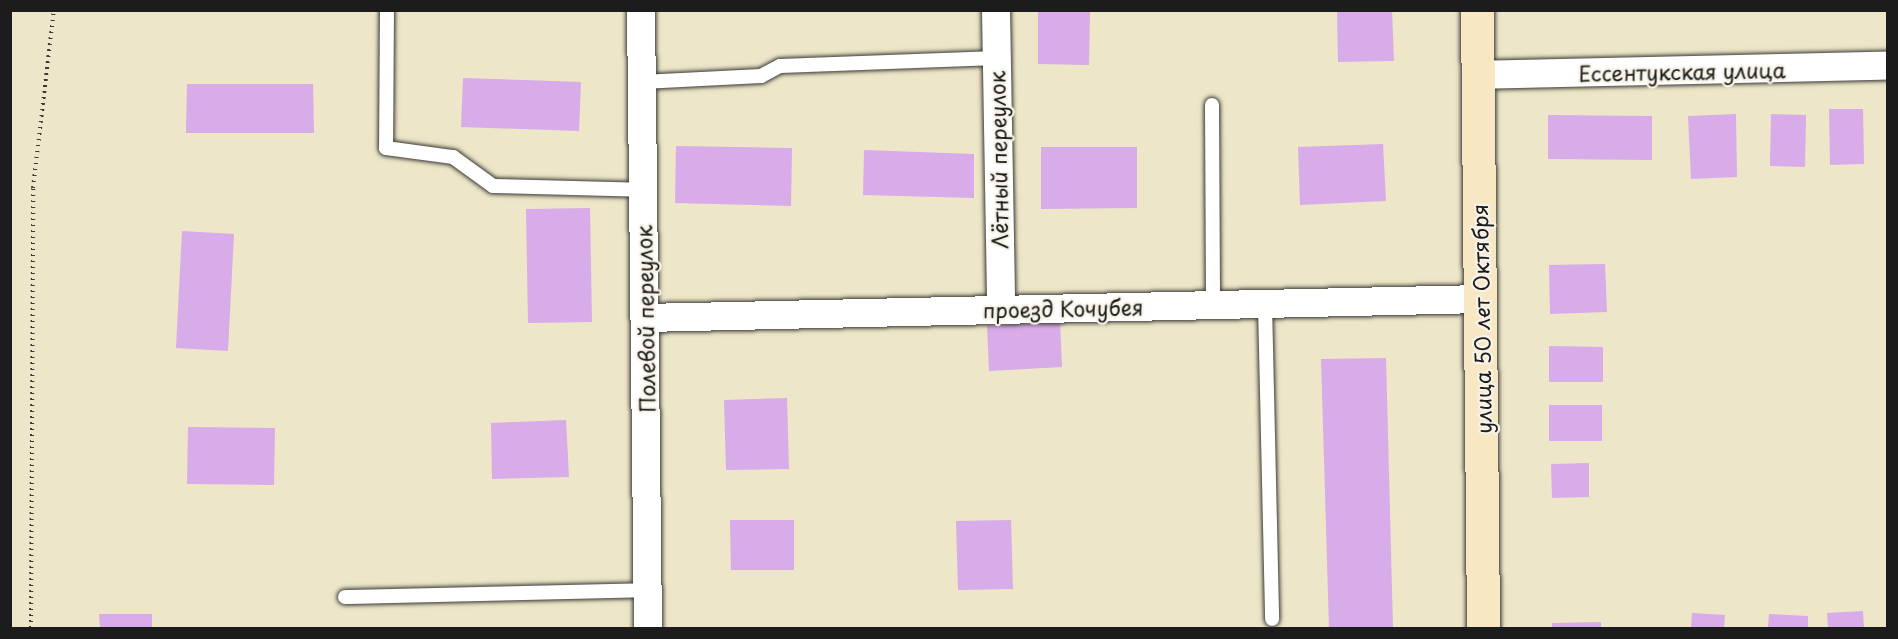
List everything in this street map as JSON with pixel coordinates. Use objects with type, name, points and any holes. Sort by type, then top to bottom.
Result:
[{"type":"main road","name":"улица 50 лет Октября","points":[[1477,10],[1483,628]]},
{"type":"street","name":"Полевой переулок","points":[[640,10],[648,628]]},
{"type":"street","name":"Лётный переулок","points":[[996,10],[1001,309]]},
{"type":"street","name":"Ессентукская улица","points":[[1476,75],[1887,66]]},
{"type":"street","name":"проезд Кочубея","points":[[645,318],[1481,299]]},
{"type":"lane","points":[[387,10],[386,148],[453,157],[493,186],[643,190]]},
{"type":"lane","points":[[642,82],[761,76],[780,66],[997,58]]},
{"type":"lane","points":[[1212,105],[1213,304]]},
{"type":"lane","points":[[1265,304],[1272,619]]},
{"type":"lane","points":[[345,597],[648,590]]},
{"type":"path","points":[[32,628],[33,188],[54,10]]},
{"type":"building","points":[[1038,10],[1090,10],[1089,65],[1038,64]]},
{"type":"building","points":[[1337,10],[1392,10],[1394,61],[1338,62]]},
{"type":"building","points":[[463,78],[581,82],[579,131],[461,127]]},
{"type":"building","points":[[187,84],[313,84],[314,133],[186,133]]},
{"type":"building","points":[[1829,109],[1863,109],[1864,164],[1830,165]]},
{"type":"building","points":[[1736,114],[1737,177],[1691,179],[1688,116]]},
{"type":"building","points":[[1771,114],[1806,115],[1805,167],[1770,166]]},
{"type":"building","points":[[1548,115],[1652,116],[1652,160],[1548,159]]},
{"type":"building","points":[[1383,144],[1386,201],[1300,205],[1298,147]]},
{"type":"building","points":[[676,146],[792,148],[791,206],[675,203]]},
{"type":"building","points":[[1041,147],[1137,147],[1137,208],[1041,209]]},
{"type":"building","points":[[864,150],[974,154],[974,198],[863,195]]},
{"type":"building","points":[[590,208],[592,322],[528,323],[526,209]]},
{"type":"building","points":[[182,231],[234,234],[228,351],[176,348]]},
{"type":"building","points":[[1605,264],[1607,312],[1550,314],[1549,265]]},
{"type":"building","points":[[1060,322],[1062,367],[989,371],[987,326]]},
{"type":"building","points":[[1549,346],[1603,347],[1603,382],[1549,382]]},
{"type":"building","points":[[1386,358],[1393,628],[1329,628],[1321,359]]},
{"type":"building","points":[[787,398],[789,469],[726,470],[724,400]]},
{"type":"building","points":[[1549,405],[1602,405],[1602,441],[1549,441]]},
{"type":"building","points":[[566,420],[569,477],[492,479],[491,423]]},
{"type":"building","points":[[188,427],[275,428],[274,485],[187,484]]},
{"type":"building","points":[[1589,463],[1589,497],[1552,498],[1551,464]]},
{"type":"building","points":[[730,520],[794,520],[794,570],[731,570]]},
{"type":"building","points":[[1011,520],[1013,589],[958,590],[956,521]]},
{"type":"building","points":[[1863,611],[1864,628],[1828,628],[1827,613]]},
{"type":"building","points":[[1692,613],[1725,615],[1724,628],[1691,628]]},
{"type":"building","points":[[99,614],[152,614],[152,628],[100,628]]},
{"type":"building","points":[[1769,614],[1808,616],[1808,628],[1768,628]]},
{"type":"building","points":[[1601,622],[1601,628],[1552,628],[1552,623]]}]
